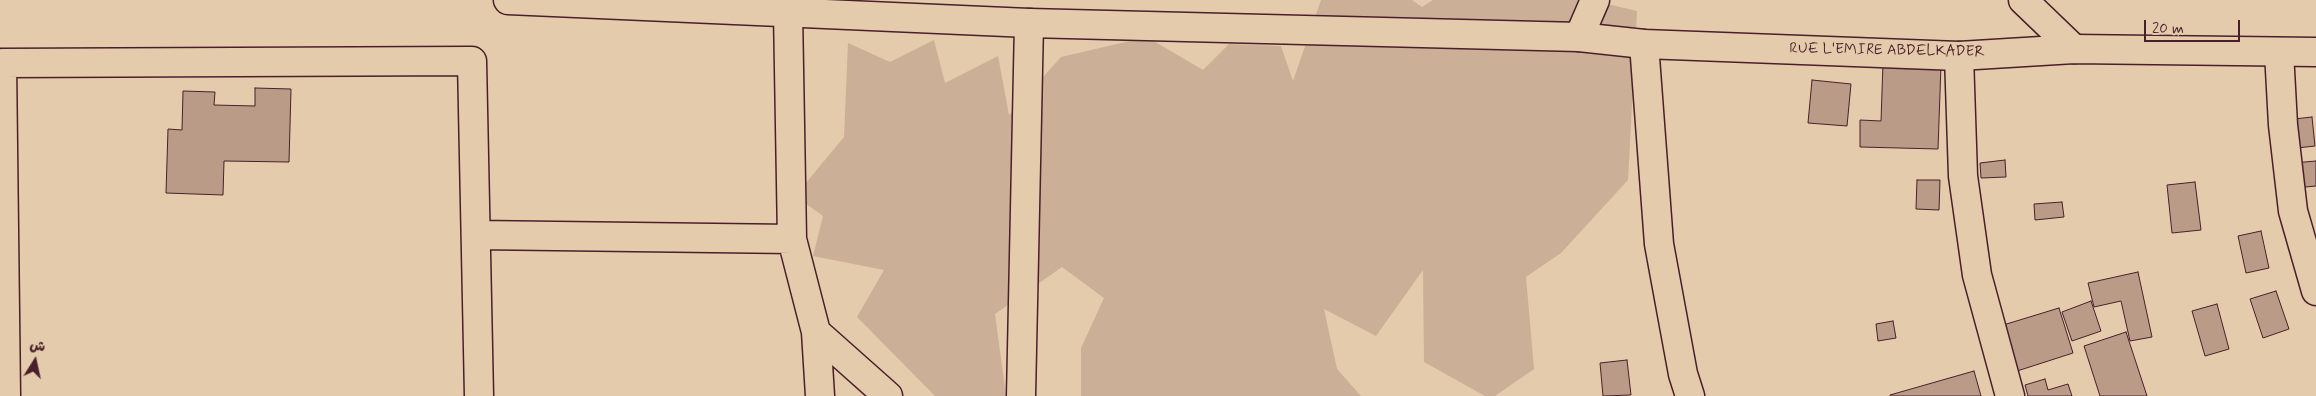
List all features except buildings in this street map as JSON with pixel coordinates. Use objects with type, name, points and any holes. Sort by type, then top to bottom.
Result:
[{"type":"street","name":"RUE L'EMIRE ABDELKADER","points":[[508,0],[1029,23],[1579,37],[1644,44],[1960,56],[2074,50],[2316,52]]},
{"type":"street","points":[[1579,37],[1594,0]]},
{"type":"street","points":[[2022,0],[2074,50]]},
{"type":"street","points":[[788,12],[792,239],[816,332],[820,396]]},
{"type":"street","points":[[1021,396],[1029,23]]},
{"type":"street","points":[[1644,44],[1659,244],[1683,374],[1690,396]]},
{"type":"street","points":[[2279,52],[2283,125],[2294,211],[2316,291]]},
{"type":"street","points":[[1960,56],[1963,176],[1977,276],[2010,396]]},
{"type":"street","points":[[6,396],[2,63],[472,61],[479,396]]},
{"type":"street","points":[[477,235],[792,239]]},
{"type":"street","points":[[816,332],[888,396]]},
{"type":"shaded area","points":[[1321,0],[1412,0],[1422,7],[1433,0],[1591,0],[1637,11],[1628,180],[1561,253],[1526,277],[1534,369],[1495,396],[1485,396],[1424,362],[1423,270],[1376,336],[1324,309],[1337,369],[1361,396],[1081,396],[1081,348],[1104,298],[1062,267],[995,314],[1006,396],[935,396],[857,317],[884,270],[813,256],[823,216],[795,196],[844,137],[848,43],[890,62],[934,40],[945,83],[998,56],[1009,115],[1061,57],[1147,37],[1203,70],[1229,44],[1281,46],[1293,81]]}]
